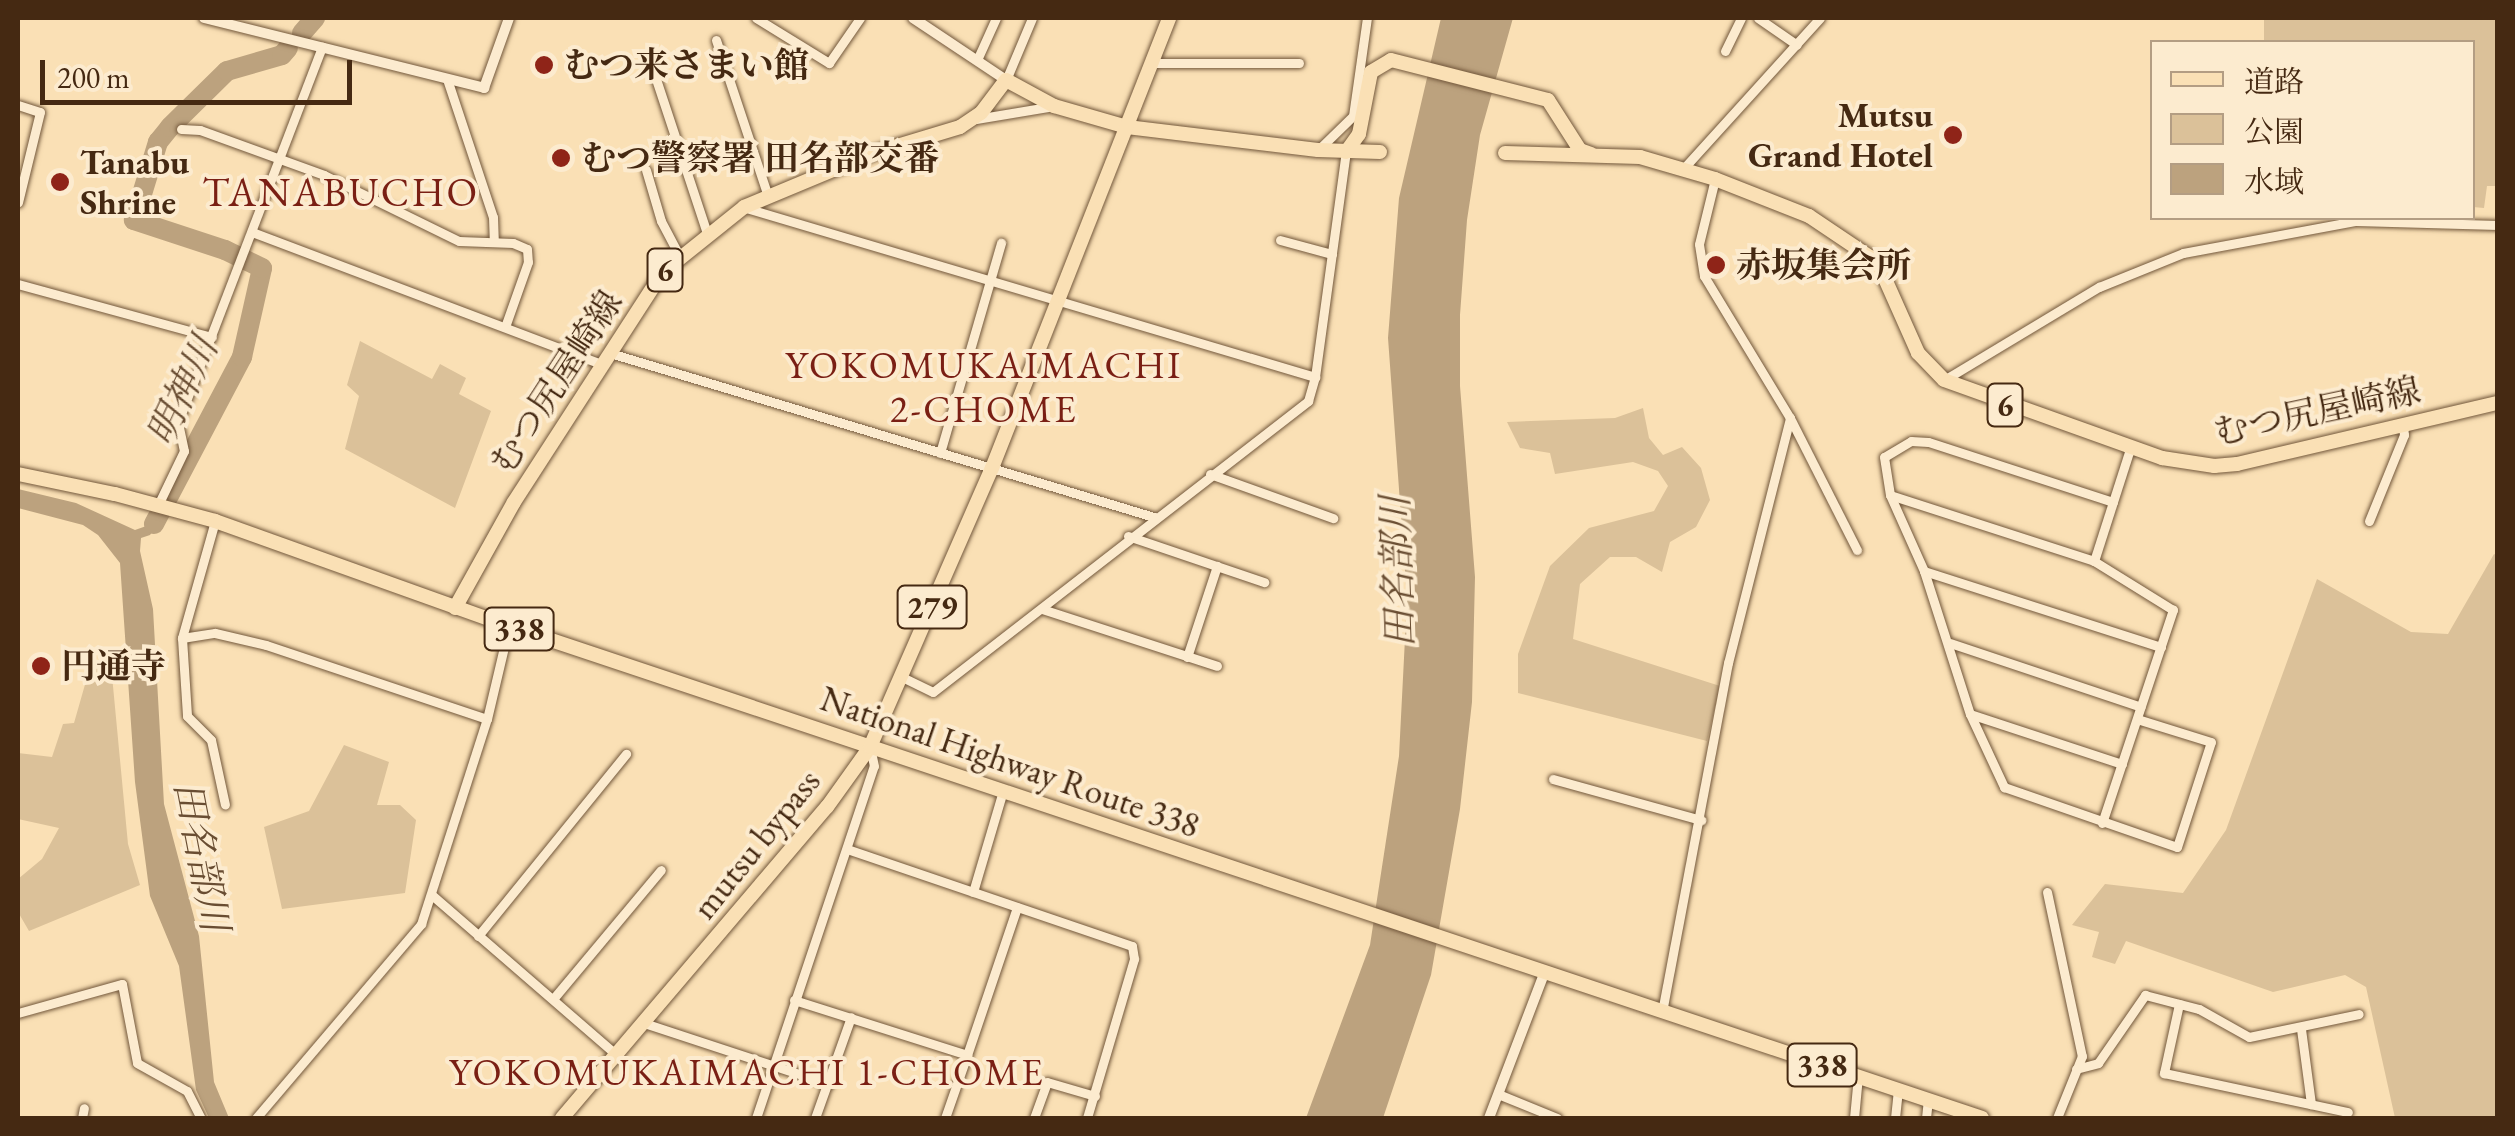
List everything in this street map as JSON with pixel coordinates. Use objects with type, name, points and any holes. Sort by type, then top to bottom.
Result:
[{"type":"main road","name":"mutsu bypass","points":[[562,1118],[827,807],[870,747],[992,468],[1169,18]]},
{"type":"main road","points":[[1346,152],[1359,134],[1370,72],[1382,63],[1406,62],[1548,100],[1580,150],[1597,155]]},
{"type":"main road","points":[[973,120],[1006,80],[1054,106],[1128,127],[1318,150],[1380,152]]},
{"type":"main road","name":"むつ尻屋崎線","points":[[455,608],[514,502],[662,272],[744,207],[973,120]]},
{"type":"main road","name":"むつ尻屋崎線","points":[[1504,153],[1640,158],[1714,179],[1809,216],[1854,242],[1882,272],[1912,343],[1944,380],[2130,449],[2190,464],[2237,464],[2498,403]]},
{"type":"main road","name":"National Highway Route 338","points":[[18,474],[163,506],[215,522],[455,608],[1979,1118]]},
{"type":"street","points":[[204,18],[484,88],[510,18]]},
{"type":"street","points":[[756,18],[829,64],[860,18]]},
{"type":"street","points":[[913,18],[1006,80],[1032,18]]},
{"type":"street","points":[[977,60],[996,18]]},
{"type":"street","points":[[1318,150],[1353,116],[1368,18]]},
{"type":"street","points":[[1724,51],[1741,18]]},
{"type":"street","points":[[1758,18],[1796,44]]},
{"type":"street","points":[[1683,169],[1820,18]]},
{"type":"street","points":[[716,40],[768,196]]},
{"type":"street","points":[[163,506],[184,451],[178,422],[322,47]]},
{"type":"street","points":[[1151,63],[1299,63]]},
{"type":"street","points":[[446,79],[493,217],[494,242]]},
{"type":"street","points":[[656,79],[707,233]]},
{"type":"street","points":[[18,105],[40,112],[18,202]]},
{"type":"street","points":[[973,120],[1054,106]]},
{"type":"street","points":[[181,129],[200,130],[282,159],[375,197],[459,241],[513,243],[530,254],[505,327]]},
{"type":"street","points":[[902,677],[933,692],[1042,609],[1128,536],[1308,400],[1316,377],[1346,152]]},
{"type":"street","points":[[646,170],[661,221],[680,257]]},
{"type":"street","points":[[1714,179],[1699,244],[1704,276],[1790,418],[1858,550]]},
{"type":"street","points":[[744,207],[1316,377]]},
{"type":"street","points":[[1944,380],[2098,287],[2183,253],[2356,221],[2498,225]]},
{"type":"street","points":[[252,232],[505,327],[1154,517]]},
{"type":"street","points":[[1280,240],[1332,254]]},
{"type":"street","points":[[940,453],[1001,243]]},
{"type":"street","points":[[18,284],[212,336]]},
{"type":"street","points":[[1662,1012],[1728,663],[1790,418]]},
{"type":"street","points":[[2368,521],[2404,435],[2403,425]]},
{"type":"street","points":[[2113,502],[1911,440],[1884,457],[1890,495],[1924,571],[1970,714],[2004,787],[2177,847],[2211,742],[2137,719]]},
{"type":"street","points":[[2094,562],[2130,449]]},
{"type":"street","points":[[1210,474],[1333,518]]},
{"type":"street","points":[[1890,495],[2094,562],[2173,610],[2102,823]]},
{"type":"street","points":[[215,522],[182,638],[186,716],[211,740],[225,805]]},
{"type":"street","points":[[1128,536],[1264,582]]},
{"type":"street","points":[[1187,657],[1217,566]]},
{"type":"street","points":[[1924,571],[2162,647]]},
{"type":"street","points":[[1042,609],[1216,666]]},
{"type":"street","points":[[256,1118],[420,924],[433,896],[487,718],[509,626]]},
{"type":"street","points":[[182,638],[216,633],[266,644],[487,718]]},
{"type":"street","points":[[1950,643],[2142,707]]},
{"type":"street","points":[[1970,714],[2122,764]]},
{"type":"street","points":[[756,1118],[874,766],[870,747]]},
{"type":"street","points":[[478,936],[626,754]]},
{"type":"street","points":[[1553,778],[1701,820]]},
{"type":"street","points":[[973,892],[1003,791]]},
{"type":"street","points":[[847,850],[1132,946],[1134,959],[1086,1118]]},
{"type":"street","points":[[553,999],[661,870]]},
{"type":"street","points":[[2047,892],[2082,1056],[2057,1118]]},
{"type":"street","points":[[433,896],[618,1056]]},
{"type":"street","points":[[945,1118],[1016,907]]},
{"type":"street","points":[[1489,1118],[1545,972]]},
{"type":"street","points":[[18,1013],[122,984],[137,1063],[188,1090],[201,1118]]},
{"type":"street","points":[[2076,1069],[2098,1064],[2145,995],[2199,1009],[2249,1037],[2360,1014]]},
{"type":"street","points":[[794,1000],[967,1055]]},
{"type":"street","points":[[2179,1004],[2164,1072],[2348,1112]]},
{"type":"street","points":[[815,1118],[851,1016]]},
{"type":"street","points":[[646,1024],[829,1084]]},
{"type":"street","points":[[2301,1028],[2311,1104]]},
{"type":"street","points":[[1854,1118],[1858,1076]]},
{"type":"street","points":[[1034,1118],[1047,1082],[1095,1096]]},
{"type":"street","points":[[1895,1118],[1898,1090]]},
{"type":"street","points":[[1498,1094],[1557,1118]]},
{"type":"street","points":[[1926,1118],[1928,1100]]},
{"type":"green space","points":[[2264,18],[2497,18],[2497,186],[2487,186],[2484,208],[2475,207],[2475,40],[2264,40]]},
{"type":"green space","points":[[360,341],[432,379],[440,364],[466,378],[459,394],[491,411],[455,508],[345,449],[359,396],[347,385]]},
{"type":"green space","points":[[1643,408],[1649,438],[1663,455],[1682,447],[1701,468],[1710,500],[1696,527],[1670,542],[1662,572],[1636,557],[1610,557],[1580,584],[1573,639],[1720,686],[1707,741],[1518,693],[1518,654],[1550,566],[1589,528],[1654,511],[1668,486],[1658,471],[1633,462],[1555,474],[1550,453],[1520,448],[1507,422],[1615,418]]},
{"type":"green space","points":[[2494,554],[2498,556],[2497,1118],[2395,1118],[2366,987],[2345,975],[2273,992],[2126,941],[2115,964],[2092,957],[2099,932],[2072,925],[2105,884],[2183,893],[2226,830],[2317,579],[2411,632],[2448,634]]},
{"type":"green space","points":[[92,660],[111,665],[128,844],[140,885],[29,931],[18,912],[18,879],[42,859],[59,828],[18,819],[18,753],[52,757],[63,724],[74,723]]},
{"type":"green space","points":[[344,745],[389,762],[377,805],[400,805],[416,820],[405,893],[282,909],[264,827],[309,811]]},
{"type":"water","points":[[1441,18],[1513,18],[1480,135],[1467,220],[1460,315],[1460,386],[1475,577],[1472,702],[1460,809],[1431,975],[1383,1118],[1306,1118],[1370,945],[1399,756],[1407,599],[1388,338],[1399,198]]},
{"type":"water","points":[[18,489],[76,503],[135,530],[152,524],[157,514],[163,517],[150,535],[141,538],[140,551],[153,609],[164,804],[199,936],[214,1082],[229,1118],[209,1118],[196,1090],[179,966],[150,896],[135,782],[120,563],[98,535],[83,525],[18,508]]},
{"type":"waterway","name":"明神川","points":[[302,33],[315,18]]},
{"type":"waterway","name":"明神川","points":[[154,524],[242,357],[262,268],[225,250],[134,220],[158,142],[170,127],[227,71],[282,55],[288,48]]},
{"type":"place","name":"むつ来さまい館","points":[[544,65]]},
{"type":"place","name":"Mutsu Grand Hotel","points":[[1953,135]]},
{"type":"place","name":"むつ警察署 田名部交番","points":[[561,158]]},
{"type":"place","name":"Tanabu Shrine","points":[[60,182]]},
{"type":"place","name":"赤坂集会所","points":[[1716,265]]},
{"type":"place","name":"円通寺","points":[[41,666]]},
{"type":"district","name":"TANABUCHO","points":[[341,192]]},
{"type":"district","name":"YOKOMUKAIMACHI 2-CHOME","points":[[984,387]]},
{"type":"district","name":"YOKOMUKAIMACHI 1-CHOME","points":[[747,1072]]},
{"type":"water label","name":"田名部川","points":[[1397,572]]},
{"type":"water label","name":"田名部川","points":[[202,856]]}]
